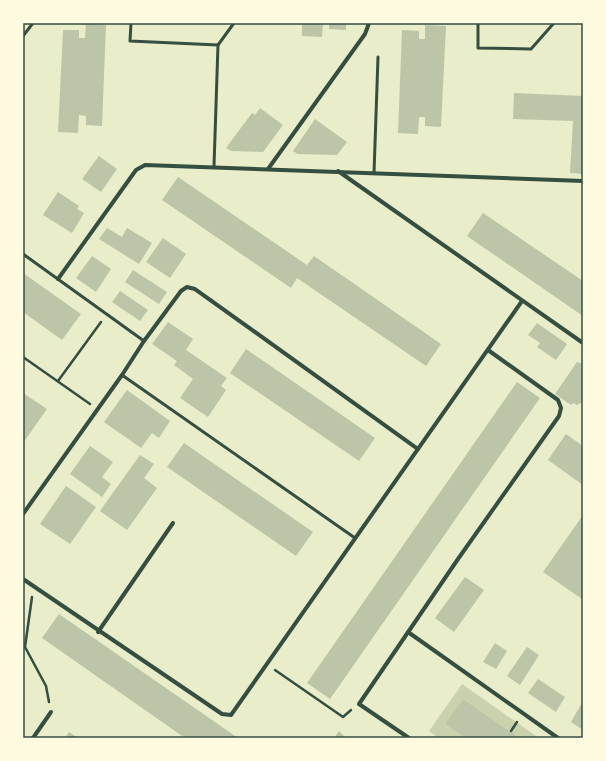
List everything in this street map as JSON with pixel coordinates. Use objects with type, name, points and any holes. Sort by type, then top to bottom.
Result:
[{"type":"street","points":[[268,169],[365,34],[369,23]]},
{"type":"street","points":[[58,279],[140,166],[151,164],[214,166],[583,181]]},
{"type":"street","points":[[338,171],[583,343]]},
{"type":"street","points":[[23,514],[180,291],[187,287],[195,289],[418,449]]},
{"type":"street","points":[[23,579],[98,632],[222,714],[231,715],[522,301]]},
{"type":"street","points":[[409,738],[360,704],[408,632],[558,416],[561,408],[558,400],[488,350]]},
{"type":"street","points":[[98,632],[173,523]]},
{"type":"street","points":[[408,632],[558,738]]},
{"type":"street","points":[[33,738],[51,712]]},
{"type":"lane","points":[[23,36],[32,23]]},
{"type":"lane","points":[[131,23],[130,41],[218,45]]},
{"type":"lane","points":[[214,166],[218,45],[234,23]]},
{"type":"lane","points":[[478,23],[478,48],[531,49],[554,23]]},
{"type":"lane","points":[[374,173],[378,57]]},
{"type":"lane","points":[[23,254],[144,341]]},
{"type":"lane","points":[[122,375],[355,538]]},
{"type":"path","points":[[58,382],[106,314]]},
{"type":"path","points":[[23,357],[98,409]]},
{"type":"path","points":[[34,586],[25,647],[46,686],[51,712]]},
{"type":"path","points":[[267,664],[343,717],[360,704]]},
{"type":"green space","points":[[462,684],[539,738],[520,738],[463,699],[446,724],[466,738],[439,738],[429,731]]},
{"type":"building","points":[[302,23],[323,23],[322,37],[302,36]]},
{"type":"building","points":[[329,23],[346,23],[346,30],[329,29]]},
{"type":"building","points":[[86,24],[106,25],[102,126],[86,125],[86,116],[79,115],[78,133],[58,132],[63,30],[79,30],[79,38],[85,38]]},
{"type":"building","points":[[425,25],[446,26],[441,127],[425,126],[425,117],[419,117],[418,134],[398,133],[402,30],[419,31],[419,39],[425,39]]},
{"type":"building","points":[[514,93],[583,96],[583,174],[570,173],[573,121],[513,119]]},
{"type":"building","points":[[260,108],[283,125],[263,152],[231,151],[226,148],[252,113],[255,115]]},
{"type":"building","points":[[315,119],[347,142],[337,155],[298,154],[293,151]]},
{"type":"building","points":[[99,156],[117,169],[101,192],[82,179]]},
{"type":"building","points":[[178,177],[307,265],[314,256],[441,344],[426,366],[297,278],[291,288],[162,200]]},
{"type":"building","points":[[58,192],[79,206],[77,209],[84,213],[72,233],[43,215]]},
{"type":"building","points":[[483,213],[583,281],[583,316],[467,236]]},
{"type":"building","points":[[107,228],[122,237],[127,228],[152,243],[139,264],[99,239]]},
{"type":"building","points":[[163,238],[186,254],[170,278],[146,262]]},
{"type":"building","points":[[92,256],[111,269],[96,292],[76,278]]},
{"type":"building","points":[[133,270],[167,292],[159,304],[125,282]]},
{"type":"building","points":[[23,273],[81,314],[62,340],[23,312]]},
{"type":"building","points":[[120,291],[148,310],[140,321],[112,302]]},
{"type":"building","points":[[168,322],[193,339],[186,350],[227,378],[221,386],[226,390],[208,417],[180,398],[193,379],[174,365],[177,361],[152,344]]},
{"type":"building","points":[[537,323],[567,344],[556,360],[537,347],[540,343],[528,335]]},
{"type":"building","points":[[246,349],[375,438],[359,461],[230,373]]},
{"type":"building","points":[[577,362],[583,364],[583,402],[577,405],[573,403],[571,405],[555,394]]},
{"type":"building","points":[[517,382],[540,398],[330,699],[307,683]]},
{"type":"building","points":[[127,390],[170,421],[159,438],[152,433],[141,448],[104,422]]},
{"type":"building","points":[[23,393],[47,409],[23,443]]},
{"type":"building","points":[[566,434],[583,446],[583,485],[548,460]]},
{"type":"building","points":[[184,443],[313,532],[296,556],[167,467]]},
{"type":"building","points":[[90,446],[113,462],[102,477],[111,484],[102,497],[70,474]]},
{"type":"building","points":[[140,455],[154,464],[144,478],[157,488],[127,530],[100,511]]},
{"type":"building","points":[[66,486],[96,507],[70,544],[40,524]]},
{"type":"building","points":[[583,515],[583,598],[582,599],[543,572]]},
{"type":"building","points":[[465,577],[484,590],[454,632],[435,618]]},
{"type":"building","points":[[59,614],[238,738],[185,738],[42,638]]},
{"type":"building","points":[[495,643],[507,651],[496,669],[483,662]]},
{"type":"building","points":[[527,647],[539,655],[520,685],[507,676]]},
{"type":"building","points":[[538,679],[565,697],[556,712],[528,693]]},
{"type":"building","points":[[463,699],[520,738],[466,738],[445,724]]},
{"type":"building","points":[[583,701],[583,730],[571,722]]},
{"type":"building","points":[[339,731],[346,738],[334,738]]},
{"type":"building","points":[[69,732],[78,738],[65,738]]}]
